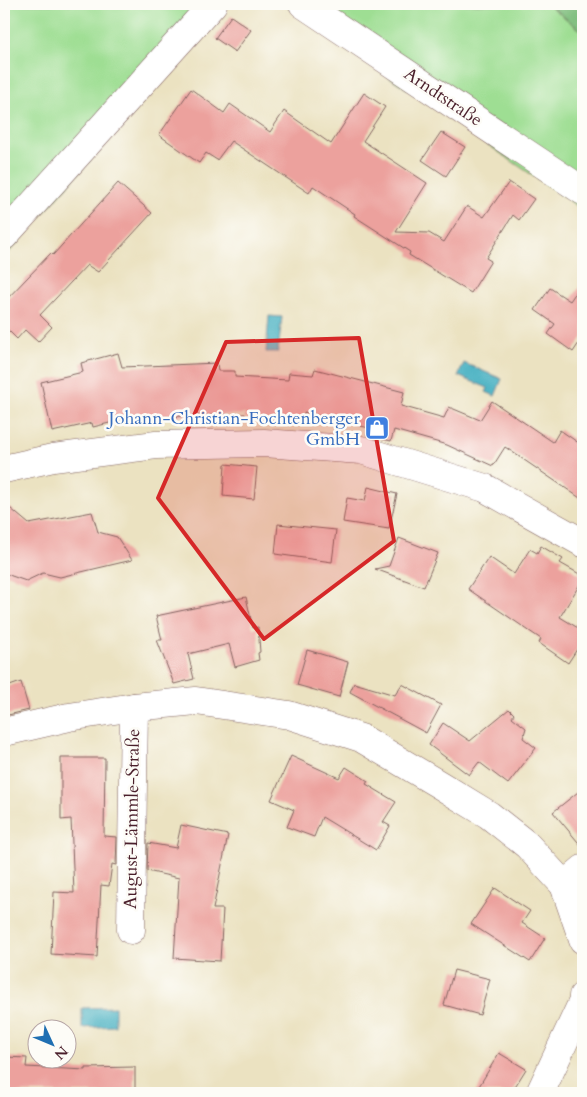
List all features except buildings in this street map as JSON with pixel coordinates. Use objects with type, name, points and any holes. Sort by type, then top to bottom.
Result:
[{"type":"street","points":[[4,236],[213,4]]},
{"type":"street","name":"Arndtstraße","points":[[303,4],[583,191]]},
{"type":"street","points":[[4,470],[53,458],[156,445],[264,443],[361,450],[485,488],[583,543]]},
{"type":"street","name":"August-Lämmle-Straße","points":[[4,732],[69,717],[134,707],[196,701],[289,716],[361,738],[489,815],[526,845],[574,877],[583,940]]},
{"type":"street","name":"August-Lämmle-Straße","points":[[131,930],[134,707]]},
{"type":"street","points":[[540,1093],[583,1001],[583,996]]},
{"type":"highlighted area","points":[[359,338],[394,541],[264,639],[158,498],[226,342]]},
{"type":"green space","points":[[4,4],[229,4],[4,258]]},
{"type":"green space","points":[[283,4],[548,4],[583,32],[583,210]]},
{"type":"green space","points":[[548,4],[583,4],[583,32]]},
{"type":"water","points":[[269,316],[282,317],[278,352],[266,352]]},
{"type":"water","points":[[464,363],[502,379],[495,396],[486,392],[488,388],[458,376]]},
{"type":"water","points":[[115,1007],[115,1026],[82,1028],[82,1008]]},
{"type":"place","name":"Johann-Christian-Fochtenberger GmbH","points":[[377,428]]}]
